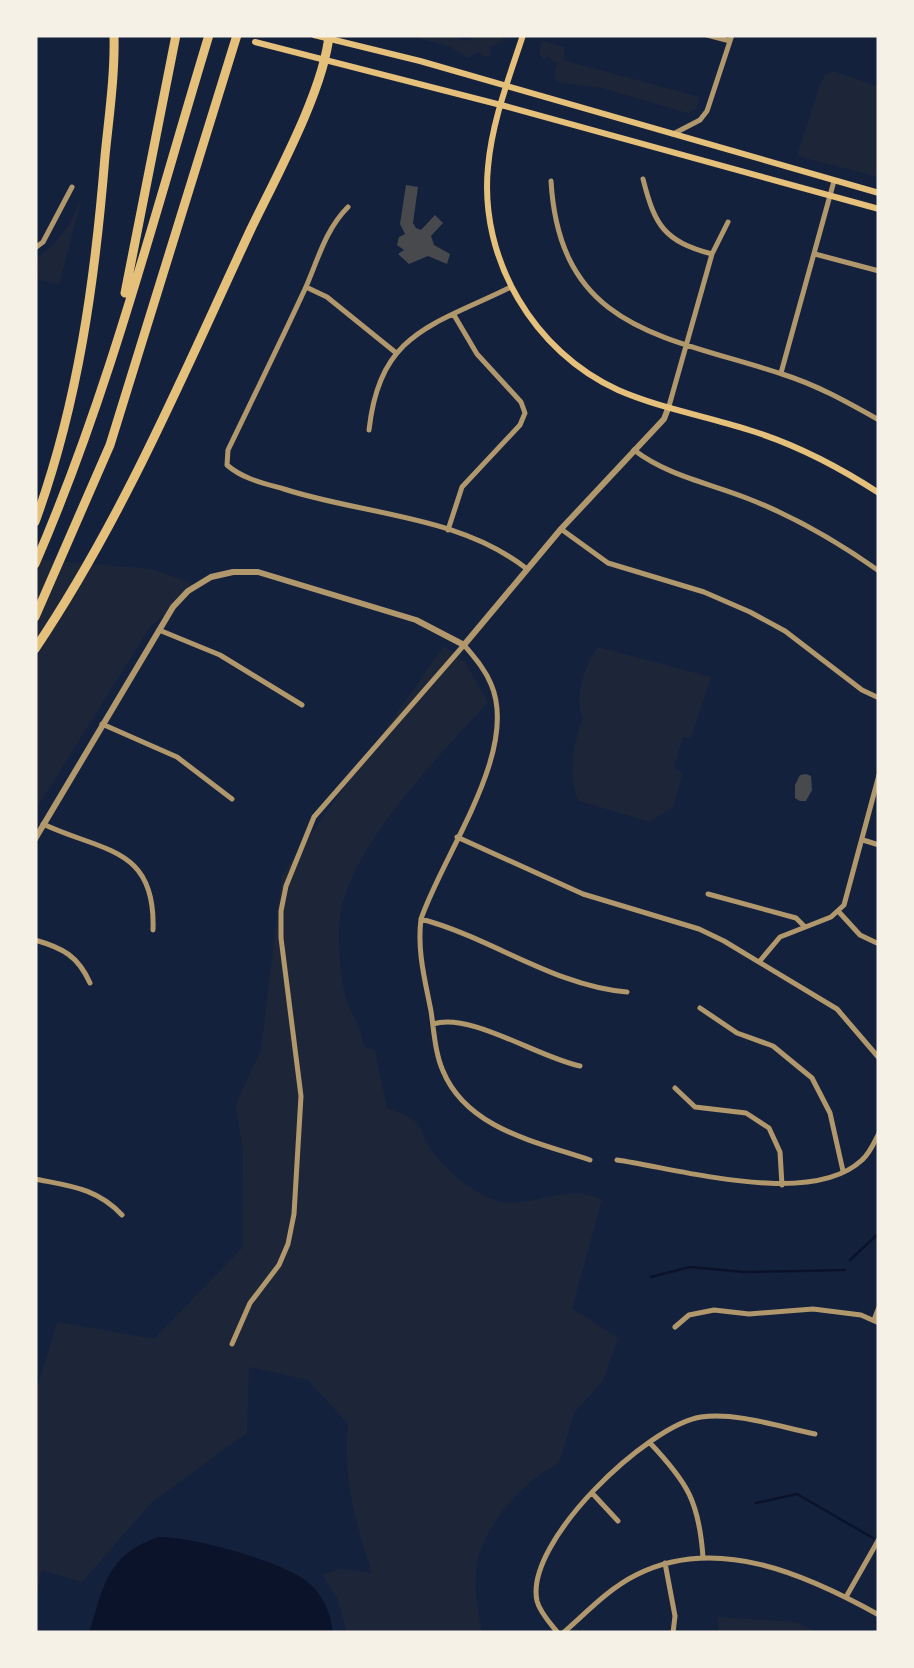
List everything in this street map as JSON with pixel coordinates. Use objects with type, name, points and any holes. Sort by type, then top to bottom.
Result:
[{"type":"highway","points":[[35,522],[83,344],[96,262],[114,35]]},
{"type":"highway","points":[[113,350],[176,35]]},
{"type":"highway","points":[[35,564],[80,454],[209,35]]},
{"type":"highway","points":[[35,618],[110,445],[237,35]]},
{"type":"highway","points":[[35,648],[112,523],[138,470],[276,176],[326,59],[329,37]]},
{"type":"main road","points":[[314,35],[879,193]]},
{"type":"main road","points":[[523,35],[491,145],[488,201],[500,260],[511,287],[552,344],[586,373],[620,391],[782,442],[879,493]]},
{"type":"main road","points":[[255,42],[501,104],[879,209]]},
{"type":"street","points":[[672,134],[700,120],[707,110],[731,38],[707,35]]},
{"type":"street","points":[[643,179],[650,208],[660,227],[687,247],[712,254]]},
{"type":"street","points":[[551,181],[557,230],[573,266],[586,286],[630,324],[661,338],[817,386],[879,420]]},
{"type":"street","points":[[781,374],[834,181]]},
{"type":"street","points":[[35,248],[43,242],[72,187]]},
{"type":"street","points":[[348,207],[334,220],[326,236],[306,287],[228,450],[227,465],[239,475],[304,496],[486,542],[527,570]]},
{"type":"street","points":[[232,1344],[245,1312],[279,1264],[294,1214],[301,1096],[281,911],[286,886],[314,817],[561,529],[664,419],[712,254],[728,222]]},
{"type":"street","points":[[814,254],[879,271]]},
{"type":"street","points":[[306,287],[327,297],[395,352]]},
{"type":"street","points":[[369,430],[374,394],[395,352],[418,334],[511,287]]},
{"type":"street","points":[[448,530],[462,486],[520,425],[525,413],[521,402],[477,354],[454,315]]},
{"type":"street","points":[[634,450],[670,473],[746,498],[814,529],[879,572]]},
{"type":"street","points":[[561,529],[608,563],[704,592],[750,612],[785,631],[862,690],[879,698]]},
{"type":"street","points":[[35,839],[158,630],[188,591],[211,578],[232,572],[258,572],[416,620],[464,645],[491,683],[498,720],[494,754],[421,920],[418,943],[443,1073],[465,1104],[481,1118],[514,1134],[590,1160]]},
{"type":"street","points":[[158,630],[220,655],[302,705]]},
{"type":"street","points":[[102,724],[178,756],[232,799]]},
{"type":"street","points":[[758,962],[772,944],[838,911],[847,897],[879,775]]},
{"type":"street","points":[[43,824],[111,848],[137,868],[150,886],[154,930]]},
{"type":"street","points":[[458,837],[583,894],[698,929],[838,1009],[879,1058]]},
{"type":"street","points":[[862,840],[879,844]]},
{"type":"street","points":[[708,894],[796,918],[806,927]]},
{"type":"street","points":[[838,911],[860,935],[879,944]]},
{"type":"street","points":[[421,920],[460,931],[524,962],[602,990],[627,992]]},
{"type":"street","points":[[35,940],[72,955],[82,965],[90,983]]},
{"type":"street","points":[[700,1008],[737,1033],[773,1046],[812,1078],[830,1114],[843,1171]]},
{"type":"street","points":[[433,1024],[446,1020],[464,1022],[553,1060],[580,1066]]},
{"type":"street","points":[[676,1088],[695,1107],[746,1114],[769,1128],[780,1152],[782,1185]]},
{"type":"street","points":[[617,1160],[782,1185],[843,1171],[865,1157],[879,1134]]},
{"type":"street","points":[[35,1178],[89,1189],[122,1215]]},
{"type":"street","points":[[675,1327],[689,1315],[714,1310],[749,1314],[814,1309],[861,1315],[876,1322],[879,1308]]},
{"type":"street","points":[[815,1434],[734,1418],[700,1418],[669,1430],[592,1493],[558,1532],[548,1547],[539,1575],[537,1602],[560,1633],[613,1589],[665,1562],[703,1556],[759,1564],[804,1578],[879,1615]]},
{"type":"street","points":[[650,1443],[688,1488],[700,1524],[703,1556]]},
{"type":"street","points":[[592,1493],[618,1520]]},
{"type":"street","points":[[846,1597],[879,1539]]},
{"type":"street","points":[[665,1562],[675,1616],[673,1633]]},
{"type":"shaded area","points":[[407,35],[446,35],[467,41],[478,35],[504,35],[502,42],[492,46],[490,56],[478,52],[468,58],[451,47]]},
{"type":"shaded area","points":[[542,41],[565,47],[563,60],[700,97],[696,109],[687,113],[602,88],[558,82],[554,76],[557,64],[548,57],[543,59],[539,53]]},
{"type":"shaded area","points":[[833,71],[879,87],[879,177],[797,156],[820,85],[825,75]]},
{"type":"shaded area","points":[[82,198],[59,284],[35,279],[35,259],[63,233]]},
{"type":"shaded area","points":[[35,559],[151,569],[200,586],[150,627],[35,811]]},
{"type":"shaded area","points":[[444,646],[465,662],[488,702],[396,808],[356,870],[344,900],[339,929],[344,990],[364,1047],[375,1050],[387,1108],[415,1121],[435,1155],[456,1177],[481,1194],[504,1202],[572,1194],[602,1200],[572,1308],[618,1338],[603,1381],[574,1413],[559,1463],[518,1494],[486,1539],[476,1578],[482,1633],[347,1633],[337,1598],[322,1575],[341,1569],[372,1573],[349,1482],[348,1424],[308,1380],[249,1367],[247,1433],[152,1502],[82,1582],[41,1570],[35,1611],[35,1395],[57,1322],[154,1339],[242,1248],[243,1154],[236,1104],[261,1050],[282,875]]},
{"type":"shaded area","points":[[598,647],[711,677],[691,738],[683,737],[674,767],[682,773],[674,806],[650,822],[579,801],[575,792],[573,759],[583,718],[580,691]]},
{"type":"shaded area","points":[[159,1537],[238,1552],[298,1576],[323,1600],[333,1633],[89,1633],[104,1586],[118,1562]]},
{"type":"shaded area","points":[[717,1617],[797,1622],[818,1633],[719,1633]]},
{"type":"building","points":[[406,185],[418,187],[413,223],[416,228],[421,230],[435,215],[443,223],[431,236],[434,245],[450,254],[447,264],[428,256],[409,264],[398,254],[404,250],[397,245],[399,237],[405,234],[400,224]]},
{"type":"building","points":[[800,775],[811,776],[812,790],[806,801],[800,801],[795,798],[795,785]]},
{"type":"waterway","points":[[850,1260],[879,1233]]},
{"type":"waterway","points":[[651,1277],[690,1267],[744,1272],[845,1270]]},
{"type":"waterway","points":[[756,1503],[797,1494],[873,1538]]}]
